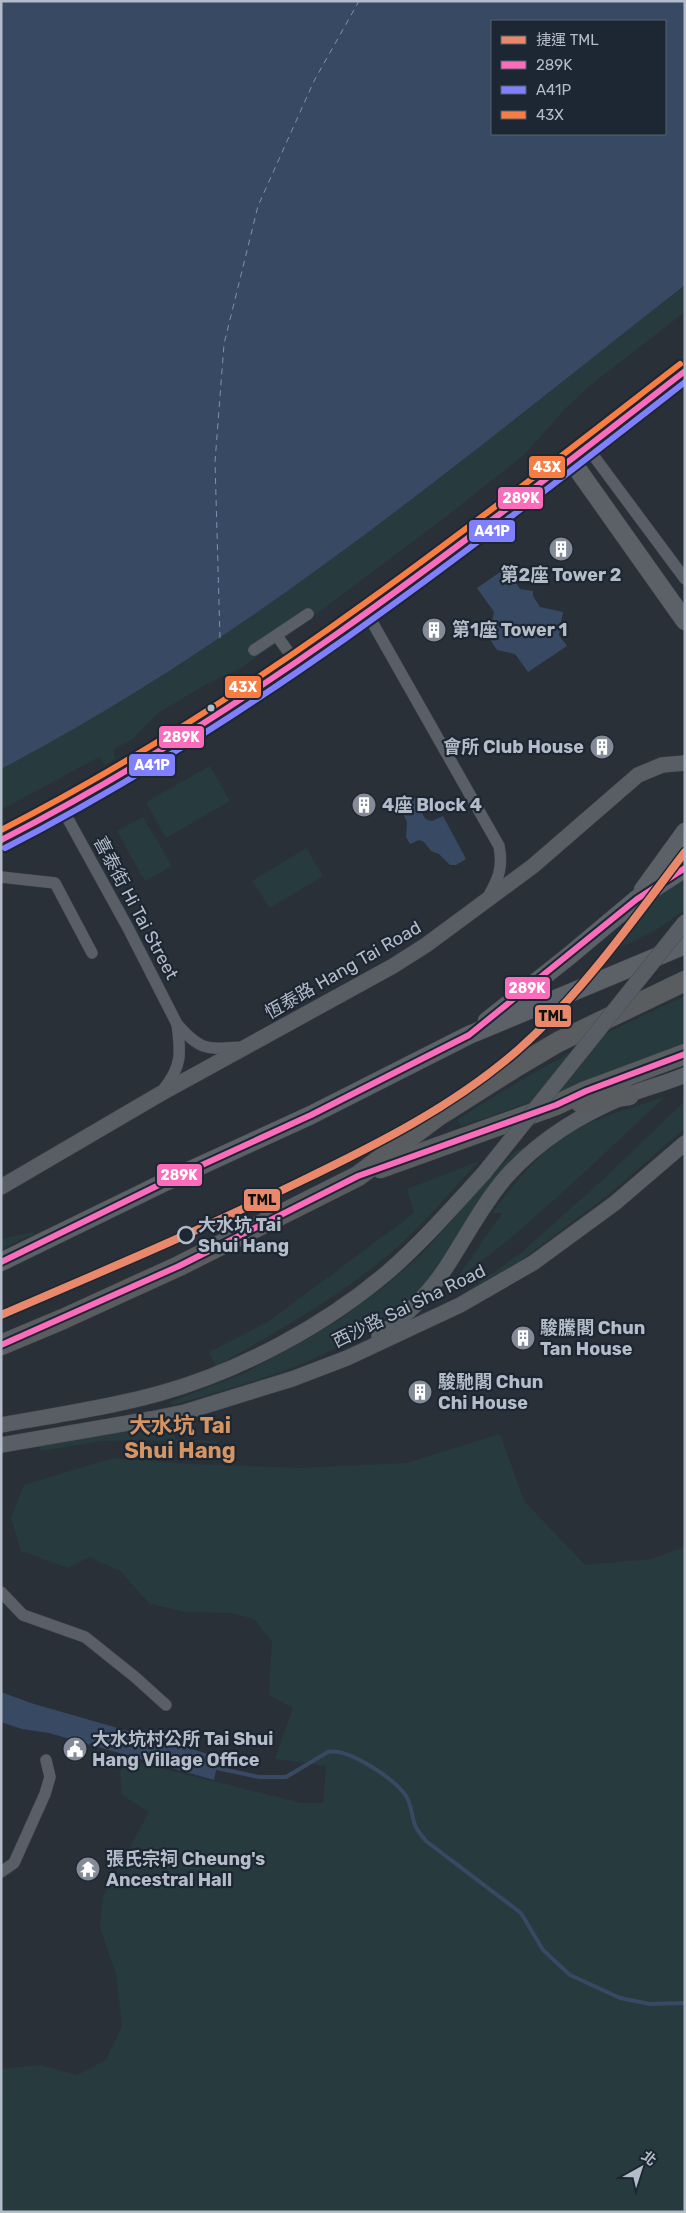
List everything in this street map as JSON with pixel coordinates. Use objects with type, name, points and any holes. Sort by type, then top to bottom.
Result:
[{"type":"highway","points":[[358,1176],[438,1116],[514,1068],[558,1042],[685,981]]},
{"type":"highway","points":[[1,1345],[179,1266],[358,1176],[456,1139],[556,1105],[586,1091],[685,1054]]},
{"type":"highway","points":[[556,1105],[629,1095]]},
{"type":"main road","points":[[1,840],[63,810],[172,746],[297,664],[571,460],[685,371]]},
{"type":"main road","points":[[571,460],[680,613]]},
{"type":"main road","name":"恆泰路 Hang Tai Road","points":[[1,1187],[160,1094],[366,982],[426,945],[533,866],[638,775],[662,765],[685,763]]},
{"type":"main road","points":[[637,899],[685,832]]},
{"type":"main road","points":[[469,1035],[569,956],[637,899],[685,868]]},
{"type":"main road","name":"西沙路 Sai Sha Road","points":[[1,1425],[106,1406],[162,1393],[211,1376],[267,1351],[353,1299],[389,1271],[436,1226],[484,1173],[685,922]]},
{"type":"main road","points":[[1,1262],[167,1181],[311,1115],[469,1035],[685,945]]},
{"type":"main road","points":[[358,1352],[391,1328],[427,1292],[442,1274],[494,1193],[525,1158],[556,1132],[573,1122],[629,1095],[685,1075]]},
{"type":"main road","name":"西沙路 Sai Sha Road","points":[[1,1445],[111,1425],[151,1420],[202,1407],[292,1379],[358,1352],[460,1305],[501,1282],[578,1232],[685,1143]]},
{"type":"street","points":[[587,447],[685,579]]},
{"type":"street","points":[[366,613],[499,846],[502,862],[499,877],[484,904]]},
{"type":"street","points":[[254,650],[308,614]]},
{"type":"street","points":[[277,636],[297,664]]},
{"type":"street","name":"喜泰街 Hi Tai Street","points":[[63,810],[117,908],[177,1024],[188,1037],[204,1047],[215,1049],[246,1046]]},
{"type":"street","points":[[1,877],[55,883],[92,953]]},
{"type":"street","name":"喜泰街 Hi Tai Street","points":[[160,1094],[178,1068],[180,1051],[177,1024]]},
{"type":"street","points":[[1,1592],[23,1615],[85,1637],[136,1677],[166,1705]]},
{"type":"street","points":[[1,1872],[14,1863],[45,1794],[50,1777],[46,1760]]},
{"type":"green space","points":[[685,285],[685,312],[588,387],[564,410],[524,455],[448,515],[280,641],[239,669],[203,686],[157,714],[132,739],[113,750],[115,759],[105,765],[99,757],[1,810],[1,769],[93,718],[182,663],[269,604],[354,543],[438,479]]},
{"type":"green space","points":[[210,766],[230,801],[166,838],[146,802]]},
{"type":"green space","points":[[143,817],[172,866],[145,881],[117,831]]},
{"type":"green space","points":[[306,848],[323,876],[270,908],[252,881]]},
{"type":"green space","points":[[685,859],[685,910],[656,930],[609,953]]},
{"type":"green space","points":[[685,996],[685,1044],[644,1063],[461,1126],[457,1120],[569,1054]]},
{"type":"green space","points":[[666,1096],[538,1215],[456,1280],[502,1213],[492,1213],[509,1190],[539,1158],[561,1140],[584,1126]]},
{"type":"green space","points":[[685,1101],[685,1128],[608,1195],[523,1259],[463,1294],[521,1253],[599,1183]]},
{"type":"green space","points":[[527,1145],[501,1176],[433,1274],[408,1300],[379,1323],[313,1359],[278,1373],[172,1405],[171,1402],[247,1372],[339,1320],[384,1287],[421,1255],[513,1153]]},
{"type":"green space","points":[[479,1161],[411,1235],[366,1273],[304,1315],[216,1366],[209,1352],[268,1322],[414,1213],[407,1189]]},
{"type":"green space","points":[[33,1232],[33,1235],[1,1250],[1,1239]]},
{"type":"green space","points":[[174,1424],[175,1439],[217,1441],[217,1443],[131,1440],[102,1441],[41,1451],[39,1445]]},
{"type":"green space","points":[[500,1434],[524,1501],[585,1565],[651,1559],[685,1547],[685,2212],[1,2212],[1,2069],[40,2065],[77,2075],[106,2060],[122,2026],[116,1974],[100,1928],[103,1897],[149,1812],[122,1795],[120,1772],[128,1760],[302,1803],[323,1803],[326,1766],[275,1759],[293,1708],[269,1695],[272,1642],[254,1619],[232,1613],[186,1612],[150,1604],[120,1571],[89,1557],[68,1568],[21,1551],[11,1518],[24,1485],[113,1458],[191,1464],[300,1468],[406,1463]]},
{"type":"water","points":[[1,1],[685,1],[685,285],[354,543],[182,663],[93,718],[1,769]]},
{"type":"water","points":[[506,568],[520,589],[533,591],[533,596],[540,607],[563,612],[559,635],[567,646],[528,672],[515,654],[497,650],[489,638],[494,612],[477,588]]},
{"type":"water","points":[[409,796],[419,800],[423,816],[428,820],[432,821],[443,816],[466,859],[456,865],[450,865],[439,854],[431,851],[424,842],[419,840],[410,844],[406,837],[407,822],[400,807],[403,800]]},
{"type":"water","points":[[1,1692],[34,1704],[219,1757],[214,1780],[49,1733],[22,1729],[1,1722]]},
{"type":"waterway","points":[[212,1767],[259,1777],[286,1777],[328,1752],[346,1754],[357,1759],[380,1772],[398,1786],[407,1797],[416,1827],[426,1841],[521,1913],[543,1950],[570,1975],[620,1998],[650,2004],[685,2003]]},
{"type":"ferry route","points":[[220,638],[215,462],[224,344],[258,206],[314,81],[359,1]]},
{"type":"metro line","name":"TML","points":[[1,1315],[262,1200],[385,1139],[468,1089],[519,1049],[565,1004],[606,955],[685,852]]},
{"type":"transit line","name":"43X","points":[[1,830],[92,781],[180,728],[266,672],[434,552],[680,364]]},
{"type":"transit line","name":"289K","points":[[1,840],[92,791],[268,681],[354,622],[437,561],[685,371]]},
{"type":"transit line","name":"A41P","points":[[5,848],[96,799],[185,746],[271,690],[439,570],[685,382]]},
{"type":"transit line","name":"289K","points":[[1,1262],[167,1181],[311,1115],[469,1035],[637,899],[685,868]]},
{"type":"transit line","name":"289K","points":[[1,1345],[179,1266],[358,1176],[556,1105],[586,1091],[685,1054]]},
{"type":"place","name":"第2座 Tower 2","points":[[561,549]]},
{"type":"place","name":"第1座 Tower 1","points":[[434,630]]},
{"type":"place","name":"會所 Club House","points":[[602,747]]},
{"type":"place","name":"4座 Block 4","points":[[364,805]]},
{"type":"place","name":"大水坑 Tai Shui Hang","points":[[186,1235]]},
{"type":"place","name":"駿騰閣 Chun Tan House","points":[[523,1338]]},
{"type":"place","name":"駿馳閣 Chun Chi House","points":[[420,1392]]},
{"type":"place","name":"大水坑村公所 Tai Shui Hang Village Office","points":[[75,1749]]},
{"type":"place","name":"張氏宗祠 Cheung's Ancestral Hall","points":[[88,1869]]},
{"type":"district","name":"大水坑 Tai Shui Hang","points":[[180,1438]]}]
